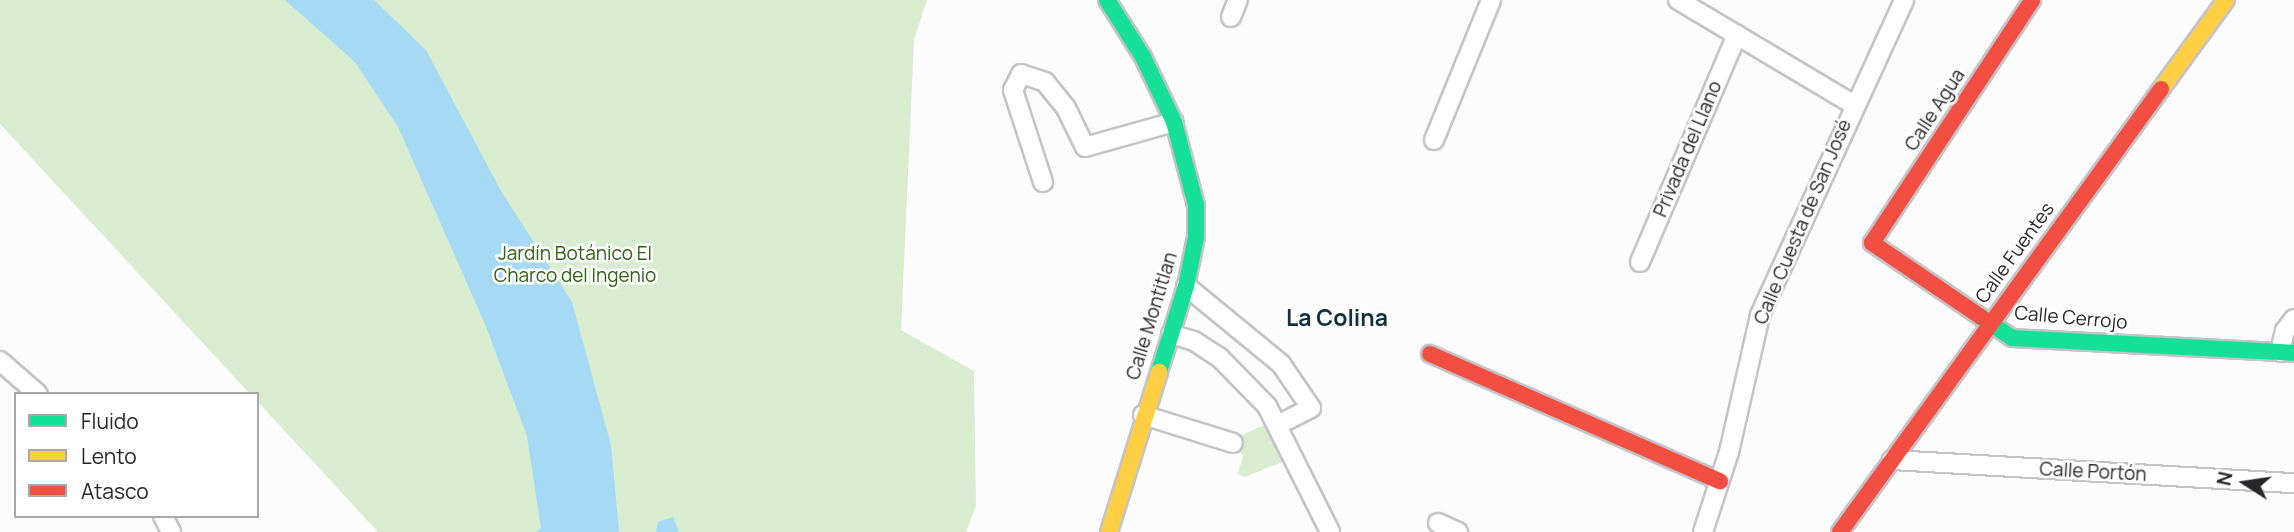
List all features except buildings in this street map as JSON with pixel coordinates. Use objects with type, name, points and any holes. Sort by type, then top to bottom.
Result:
[{"type":"street","name":"Calle Montitlan","points":[[1107,0],[1143,57],[1174,121],[1196,205],[1196,237],[1186,286],[1143,415],[1109,532]]},
{"type":"street","points":[[1434,140],[1491,0]]},
{"type":"street","points":[[1678,0],[1854,106]]},
{"type":"street","name":"Calle Cuesta de San José","points":[[1703,532],[1720,481],[1760,315],[1904,0]]},
{"type":"street","name":"Calle Agua","points":[[1872,243],[2032,0]]},
{"type":"street","name":"Calle Fuentes","points":[[1840,532],[2226,0]]},
{"type":"street","name":"Privada del Llano","points":[[1640,262],[1737,35]]},
{"type":"street","points":[[1043,182],[1013,90],[1021,74],[1045,82],[1066,108],[1085,147],[1174,121]]},
{"type":"street","name":"Calle Cerrojo","points":[[1872,243],[1988,326],[2012,338],[2287,353]]},
{"type":"street","points":[[1186,286],[1281,364],[1311,408],[1278,425]]},
{"type":"street","points":[[2287,353],[2285,331],[2294,319]]},
{"type":"street","points":[[1171,334],[1194,341],[1219,357],[1267,406],[1330,532]]},
{"type":"street","points":[[1430,354],[1720,481]]},
{"type":"street","points":[[0,361],[36,392]]},
{"type":"street","points":[[1143,415],[1233,443]]},
{"type":"street","name":"Calle Portón","points":[[1892,460],[2294,482]]},
{"type":"street","points":[[1438,523],[1458,532]]},
{"type":"green space","name":"Jardín Botánico El Charco del Ingenio","points":[[0,0],[927,0],[914,40],[901,330],[974,371],[976,506],[966,532],[378,532],[259,403],[259,392],[248,392],[0,124]]},
{"type":"green space","points":[[1271,422],[1287,460],[1245,477],[1238,474],[1243,456],[1233,439]]},
{"type":"water","points":[[285,0],[374,0],[426,50],[501,191],[572,302],[611,445],[619,532],[536,532],[541,528],[527,436],[485,324],[398,127],[355,62]]},
{"type":"water","points":[[673,517],[679,532],[656,532],[658,522]]},
{"type":"traffic: fast","points":[[1107,0],[1143,57],[1174,122],[1196,205],[1196,237],[1186,286],[1159,372]]},
{"type":"traffic: fast","points":[[1981,317],[2012,338],[2294,353]]},
{"type":"traffic: slow","points":[[2161,89],[2226,0]]},
{"type":"traffic: slow","points":[[1109,532],[1159,372]]},
{"type":"traffic: jam","points":[[1981,317],[1872,243],[2032,0]]},
{"type":"traffic: jam","points":[[1840,532],[2161,89]]},
{"type":"traffic: jam","points":[[1430,354],[1720,481]]},
{"type":"district","name":"La Colina","points":[[1337,317]]}]
